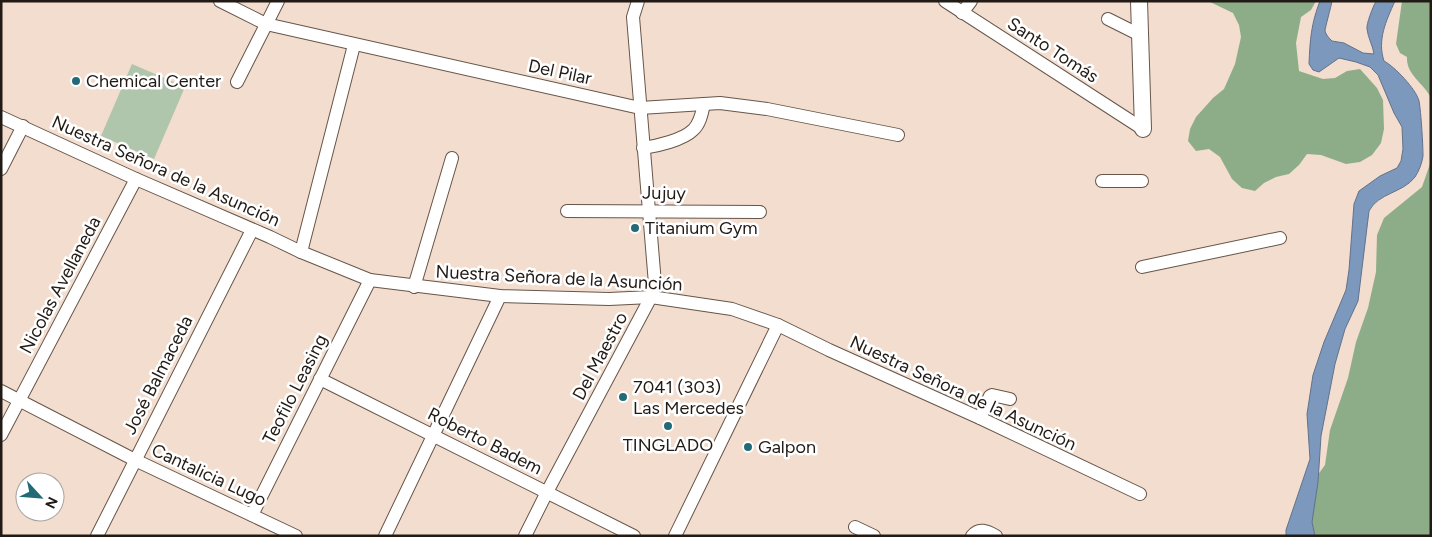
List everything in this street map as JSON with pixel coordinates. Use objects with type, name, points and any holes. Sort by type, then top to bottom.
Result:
[{"type":"main road","points":[[1139,1],[1143,129]]},
{"type":"street","name":"Del Pilar","points":[[220,1],[266,24],[640,108],[720,102],[767,109],[898,135]]},
{"type":"street","points":[[237,82],[278,1]]},
{"type":"street","name":"Del Maestro","points":[[525,536],[651,297],[656,277],[648,210],[633,17],[638,1]]},
{"type":"street","name":"Santo Tomás","points":[[945,1],[1143,129]]},
{"type":"street","points":[[962,13],[971,1]]},
{"type":"street","points":[[1108,19],[1140,35]]},
{"type":"street","points":[[301,252],[354,45]]},
{"type":"street","points":[[643,148],[662,145],[693,131],[700,119],[704,104]]},
{"type":"street","name":"Nuestra Señora de la Asunción","points":[[1,117],[301,252],[370,280],[414,287],[500,296],[609,299],[651,297],[732,308],[778,325],[1140,494]]},
{"type":"street","points":[[1,169],[23,126]]},
{"type":"street","points":[[414,287],[452,158]]},
{"type":"street","name":"Nicolas Avellaneda","points":[[1,435],[136,179]]},
{"type":"street","points":[[1102,180],[1142,181]]},
{"type":"street","name":"Jujuy","points":[[567,210],[760,212]]},
{"type":"street","name":"José Balmaceda","points":[[97,536],[252,230]]},
{"type":"street","points":[[1142,267],[1280,238]]},
{"type":"street","name":"Teofilo Leasing","points":[[252,515],[370,280]]},
{"type":"street","points":[[384,536],[500,296]]},
{"type":"street","points":[[675,536],[778,325]]},
{"type":"street","name":"Roberto Badem","points":[[320,379],[634,536]]},
{"type":"street","name":"Cantalicia Lugo","points":[[1,391],[135,460],[296,536]]},
{"type":"street","points":[[980,418],[990,396],[1010,399]]},
{"type":"street","points":[[855,527],[874,536]]},
{"type":"street","points":[[972,536],[979,530],[985,530],[996,536]]},
{"type":"green space","points":[[1208,1],[1316,1],[1311,10],[1301,17],[1296,43],[1299,71],[1323,79],[1335,78],[1347,71],[1360,69],[1377,88],[1383,100],[1384,129],[1381,143],[1372,155],[1360,162],[1346,164],[1321,155],[1307,154],[1289,174],[1276,177],[1264,183],[1255,191],[1242,188],[1232,179],[1220,157],[1209,149],[1196,151],[1188,141],[1190,129],[1196,117],[1224,89],[1235,64],[1241,37],[1239,25],[1233,13]]},
{"type":"green space","points":[[1402,1],[1431,1],[1431,98],[1412,74],[1407,63],[1407,57],[1400,53],[1396,44]]},
{"type":"green space","points":[[132,64],[185,87],[154,159],[101,136]]},
{"type":"green space","points":[[1431,161],[1431,536],[1309,536],[1317,476],[1325,465],[1330,430],[1348,378],[1356,342],[1368,308],[1376,272],[1377,235],[1384,218],[1422,187]]},
{"type":"water","points":[[1320,1],[1332,1],[1325,31],[1332,41],[1344,43],[1363,53],[1374,54],[1367,29],[1372,11],[1376,1],[1395,1],[1388,16],[1382,38],[1382,53],[1384,61],[1404,79],[1414,91],[1419,101],[1423,156],[1415,177],[1404,187],[1378,200],[1369,211],[1358,301],[1345,329],[1335,364],[1321,436],[1318,482],[1312,522],[1315,536],[1286,536],[1286,530],[1310,459],[1307,414],[1313,375],[1324,342],[1346,290],[1354,204],[1359,191],[1380,176],[1397,168],[1401,161],[1403,149],[1402,127],[1378,75],[1370,67],[1339,58],[1319,72],[1313,70],[1309,64],[1311,32]]},
{"type":"place","name":"Chemical Center","points":[[76,81]]},
{"type":"place","name":"Titanium Gym","points":[[635,228]]},
{"type":"place","name":"7041 (303) Las Mercedes","points":[[623,397]]},
{"type":"place","name":"TINGLADO","points":[[668,426]]},
{"type":"place","name":"Galpon","points":[[748,447]]}]
